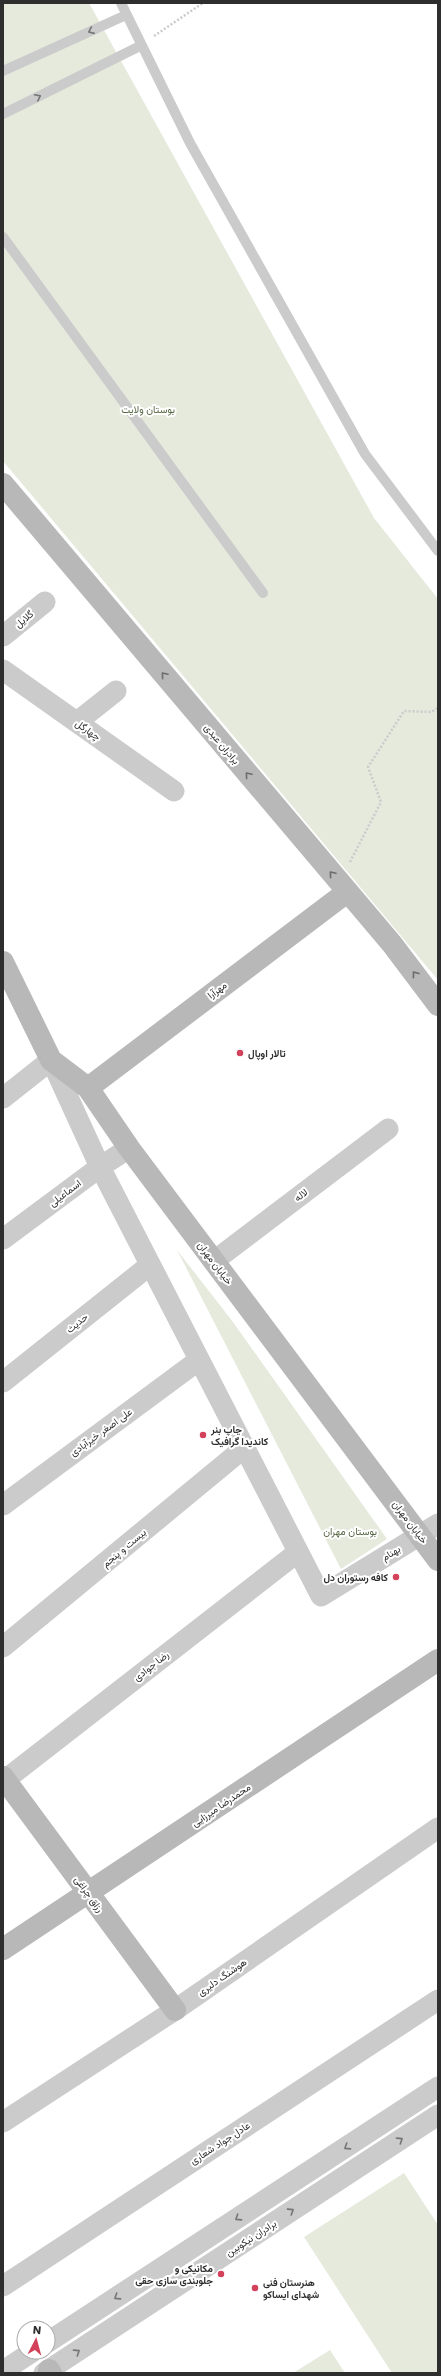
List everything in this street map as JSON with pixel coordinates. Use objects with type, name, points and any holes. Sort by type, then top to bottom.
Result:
[{"type":"main road","name":"برادران عبدی","points":[[3,484],[392,944],[438,1005]]},
{"type":"main road","name":"مهرآرا","points":[[88,1088],[347,892]]},
{"type":"main road","name":"خیابان مهران","points":[[4,965],[51,1060],[88,1088],[129,1148],[438,1560]]},
{"type":"main road","name":"محمدرضا میرزایی","points":[[3,1949],[438,1660]]},
{"type":"main road","name":"رزاق چراغی","points":[[4,1779],[174,2010]]},
{"type":"street","name":"گلایل","points":[[3,636],[45,602]]},
{"type":"street","name":"چهارگل","points":[[3,670],[174,791]]},
{"type":"street","points":[[77,722],[116,691]]},
{"type":"street","points":[[3,1098],[51,1060],[100,1167],[298,1552]]},
{"type":"street","name":"لاله","points":[[214,1261],[388,1129]]},
{"type":"street","name":"اسماعیلی","points":[[3,1239],[100,1167],[129,1148]]},
{"type":"street","name":"حدیث","points":[[3,1382],[150,1264]]},
{"type":"street","name":"علی اصغر خیرآبادی","points":[[3,1505],[199,1360]]},
{"type":"street","name":"بیست و پنجم","points":[[3,1647],[244,1448]]},
{"type":"street","name":"بهنام","points":[[298,1552],[321,1596],[438,1524]]},
{"type":"street","name":"رضا جوادی","points":[[4,1779],[298,1552]]},
{"type":"street","name":"هوشنگ دلیری","points":[[3,2122],[174,2010],[438,1828]]},
{"type":"street","name":"عادل جواد شعاری","points":[[3,2286],[438,2000]]},
{"type":"street","points":[[56,2337],[438,2087]]},
{"type":"street","name":"برادران نیکوبین","points":[[48,2372],[438,2115]]},
{"type":"street","points":[[3,2371],[20,2360]]},
{"type":"lane","points":[[121,3],[140,46],[190,143],[365,454],[438,551]]},
{"type":"lane","points":[[3,71],[126,15]]},
{"type":"lane","points":[[3,114],[140,46]]},
{"type":"lane","points":[[3,237],[263,592]]},
{"type":"path","points":[[140,46],[203,3]]},
{"type":"path","points":[[347,868],[381,802],[368,767],[404,712],[431,712],[438,708]]},
{"type":"green space","name":"بوستان ولایت","points":[[3,3],[89,3],[374,518],[438,599],[438,980],[3,461]]},
{"type":"green space","name":"بوستان مهران","points":[[177,1250],[233,1322],[387,1539],[341,1569]]},
{"type":"green space","points":[[404,2173],[438,2225],[438,2373],[392,2373],[304,2237]]},
{"type":"green space","points":[[330,2350],[345,2373],[293,2373]]},
{"type":"place","name":"تالار اوپال","points":[[240,1053]]},
{"type":"place","name":"چاپ بنر کاندیدا گرافیک","points":[[203,1435]]},
{"type":"place","name":"کافه رستوران دل","points":[[396,1577]]},
{"type":"place","name":"مکانیکی و جلوبندی سازی حقی","points":[[221,2274]]},
{"type":"place","name":"هنرستان فنی شهدای ایساکو","points":[[255,2288]]}]
